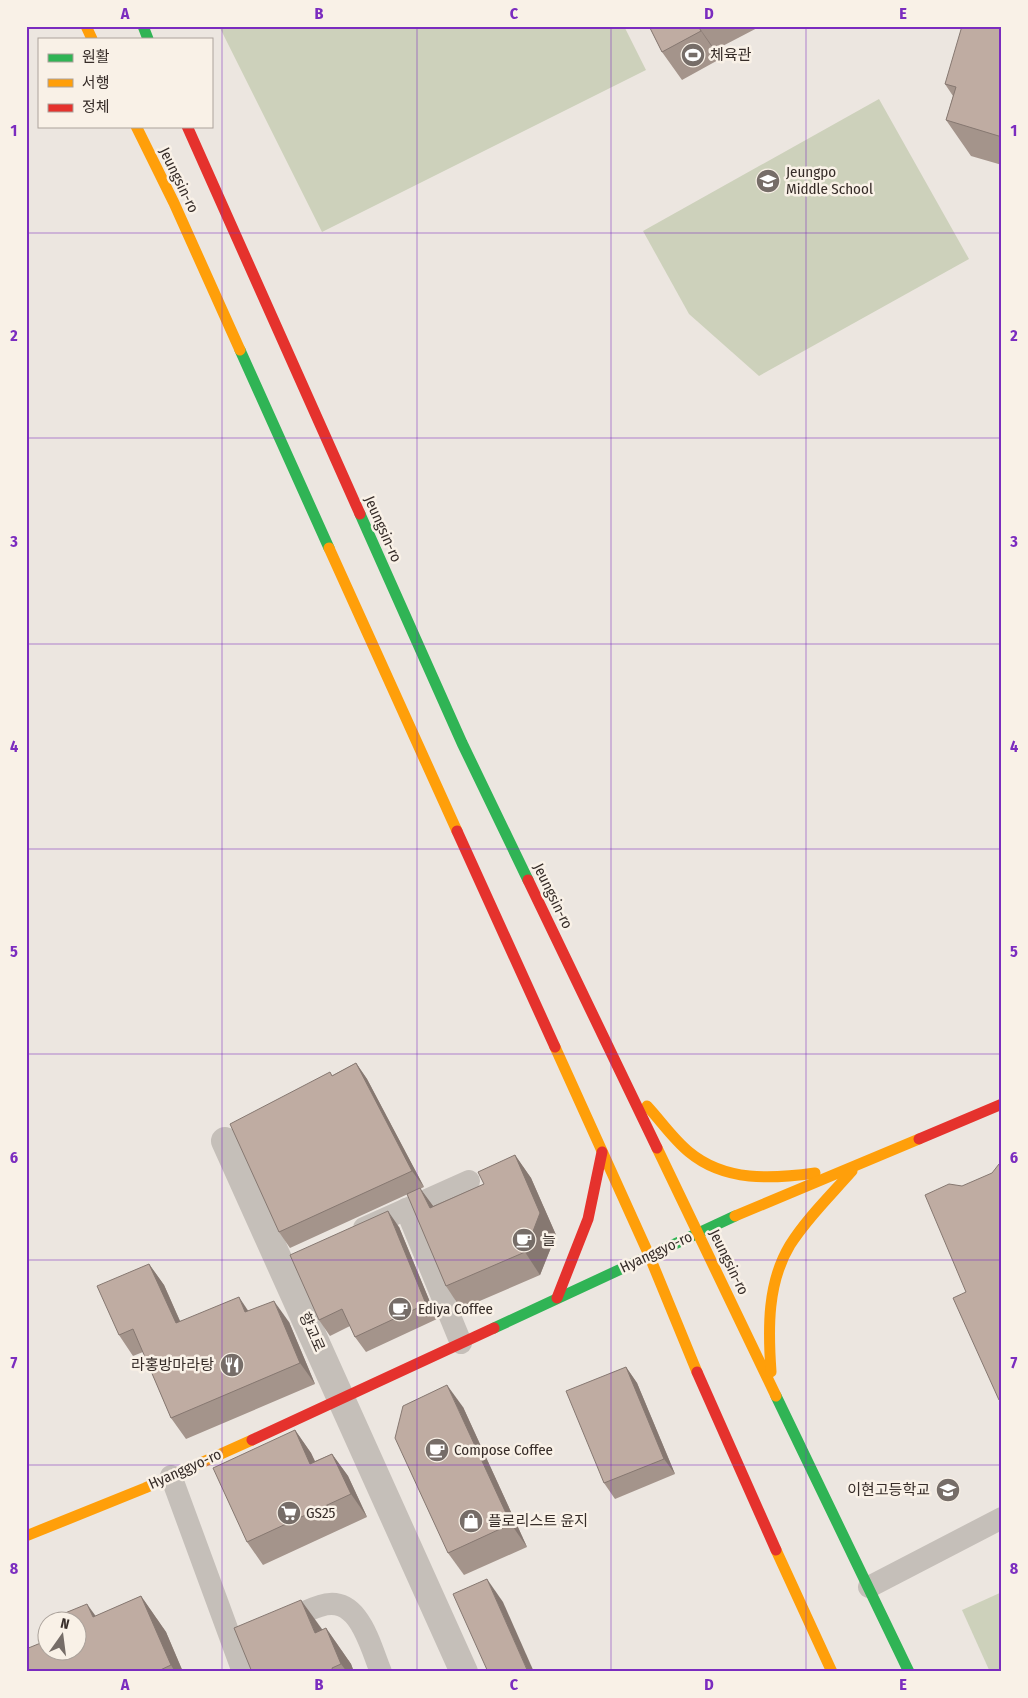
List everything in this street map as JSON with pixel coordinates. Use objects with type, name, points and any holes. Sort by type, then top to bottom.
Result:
[{"type":"main road","points":[[86,26],[92,38]]},
{"type":"main road","points":[[142,26],[148,38]]},
{"type":"main road","name":"Jeungsin-ro","points":[[137,128],[178,212],[602,1152],[648,1255],[722,1432],[832,1672]]},
{"type":"main road","name":"Jeungsin-ro","points":[[188,128],[462,743],[909,1672]]},
{"type":"main road","points":[[628,1085],[690,1152],[723,1172],[752,1178],[777,1179],[856,1168]]},
{"type":"main road","name":"Hyanggyo-ro","points":[[26,1536],[170,1476],[342,1399],[698,1232],[856,1168],[1002,1104]]},
{"type":"main road","points":[[557,1298],[588,1219],[602,1152]]},
{"type":"main road","points":[[772,1386],[768,1327],[781,1264],[790,1245],[856,1168]]},
{"type":"street","name":"향교로","points":[[225,1141],[290,1262],[342,1399]]},
{"type":"street","points":[[342,1399],[464,1672]]},
{"type":"lane","points":[[344,1237],[469,1180]]},
{"type":"lane","points":[[406,1209],[461,1343]]},
{"type":"lane","points":[[170,1476],[247,1638],[242,1672]]},
{"type":"lane","points":[[869,1587],[1002,1518]]},
{"type":"lane","points":[[247,1638],[321,1605],[340,1605],[354,1613],[381,1672]]},
{"type":"green space","points":[[219,26],[624,26],[646,70],[322,232]]},
{"type":"green space","points":[[879,99],[969,259],[759,376],[689,314],[643,231]]},
{"type":"green space","points":[[1002,1592],[1002,1672],[990,1672],[962,1610]]},
{"type":"building","points":[[649,26],[698,26],[701,31],[662,52]]},
{"type":"building","points":[[962,26],[1002,26],[1002,137],[946,120],[956,87],[945,84]]},
{"type":"building","points":[[356,1063],[412,1171],[279,1232],[230,1124],[330,1072],[332,1076]]},
{"type":"building","points":[[515,1155],[540,1213],[525,1252],[446,1286],[407,1194],[420,1188],[430,1208],[484,1184],[478,1172]]},
{"type":"building","points":[[1002,1163],[1002,1399],[999,1400],[953,1298],[966,1292],[925,1195],[949,1184],[962,1186],[992,1173]]},
{"type":"building","points":[[388,1211],[426,1304],[355,1337],[342,1309],[319,1320],[290,1255]]},
{"type":"building","points":[[149,1264],[176,1323],[239,1297],[245,1312],[274,1301],[300,1363],[171,1418],[133,1329],[119,1335],[97,1286]]},
{"type":"building","points":[[626,1367],[664,1459],[604,1483],[566,1391]]},
{"type":"building","points":[[447,1385],[511,1524],[448,1553],[395,1438],[403,1406]]},
{"type":"building","points":[[295,1430],[310,1464],[332,1454],[351,1494],[247,1542],[213,1468]]},
{"type":"building","points":[[487,1579],[528,1672],[488,1672],[453,1594]]},
{"type":"building","points":[[141,1596],[171,1665],[156,1672],[26,1672],[26,1649],[38,1644],[38,1660],[88,1660],[88,1610],[72,1610],[87,1604],[93,1617]]},
{"type":"building","points":[[301,1600],[315,1633],[326,1628],[341,1664],[332,1668],[333,1672],[252,1672],[234,1628]]},
{"type":"traffic: fast","points":[[143,26],[148,38]]},
{"type":"traffic: fast","points":[[240,350],[329,548]]},
{"type":"traffic: fast","points":[[360,514],[462,743],[528,880]]},
{"type":"traffic: fast","points":[[494,1328],[735,1216]]},
{"type":"traffic: fast","points":[[776,1396],[909,1672]]},
{"type":"traffic: slow","points":[[86,26],[92,38]]},
{"type":"traffic: slow","points":[[137,128],[174,203],[240,350]]},
{"type":"traffic: slow","points":[[329,548],[457,831]]},
{"type":"traffic: slow","points":[[555,1047],[649,1255],[697,1372]]},
{"type":"traffic: slow","points":[[647,1106],[683,1147],[703,1162],[718,1169],[749,1176],[766,1177],[815,1173]]},
{"type":"traffic: slow","points":[[735,1216],[919,1139]]},
{"type":"traffic: slow","points":[[657,1148],[776,1396]]},
{"type":"traffic: slow","points":[[771,1372],[769,1339],[771,1307],[773,1291],[782,1260],[804,1225],[852,1171]]},
{"type":"traffic: slow","points":[[26,1536],[145,1488],[252,1440]]},
{"type":"traffic: slow","points":[[776,1550],[832,1672]]},
{"type":"traffic: jam","points":[[188,128],[360,514]]},
{"type":"traffic: jam","points":[[457,831],[555,1047]]},
{"type":"traffic: jam","points":[[528,880],[657,1148]]},
{"type":"traffic: jam","points":[[919,1139],[1002,1104]]},
{"type":"traffic: jam","points":[[557,1298],[588,1219],[602,1152]]},
{"type":"traffic: jam","points":[[252,1440],[494,1328]]},
{"type":"traffic: jam","points":[[697,1372],[776,1550]]},
{"type":"place","name":"체육관","points":[[693,55]]},
{"type":"place","name":"Jeungpo Middle School","points":[[768,181]]},
{"type":"place","name":"늘","points":[[524,1240]]},
{"type":"place","name":"Ediya Coffee","points":[[400,1309]]},
{"type":"place","name":"라홍방마라탕","points":[[232,1365]]},
{"type":"place","name":"Compose Coffee","points":[[437,1450]]},
{"type":"place","name":"이현고등학교","points":[[948,1490]]},
{"type":"place","name":"GS25","points":[[289,1513]]},
{"type":"place","name":"플로리스트 윤지","points":[[471,1521]]}]
